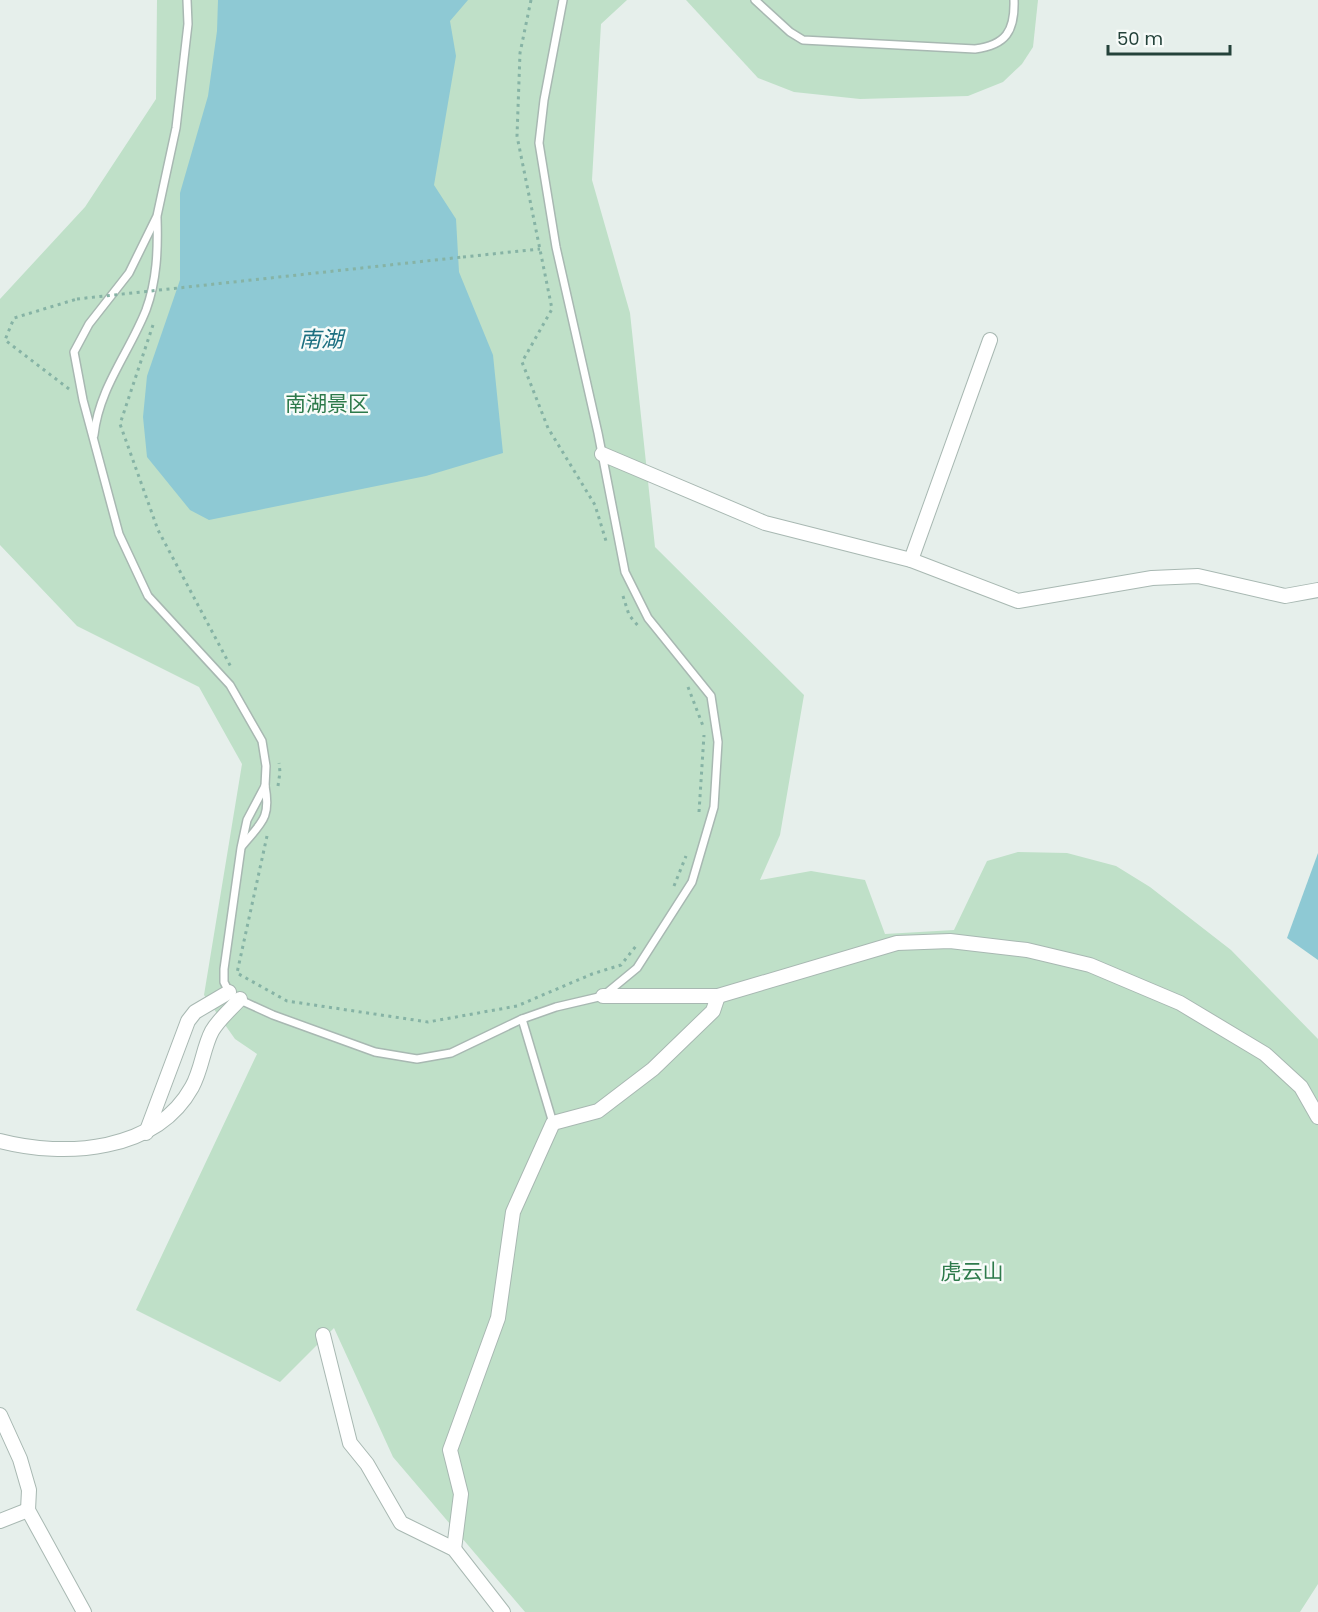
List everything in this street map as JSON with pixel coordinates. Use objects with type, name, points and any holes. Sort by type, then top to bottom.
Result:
[{"type":"street","points":[[911,560],[990,340]]},
{"type":"street","points":[[602,454],[765,523],[911,560],[1018,601],[1152,578],[1198,576],[1285,596],[1318,590]]},
{"type":"street","points":[[603,996],[718,996],[897,943],[950,941],[1027,950],[1090,965],[1180,1003],[1265,1054],[1301,1087],[1318,1117]]},
{"type":"street","points":[[0,1141],[26,1148],[68,1149],[108,1144],[146,1133],[176,1112],[193,1085],[213,1030],[234,996]]},
{"type":"street","points":[[146,1133],[188,1021],[195,1012],[234,996]]},
{"type":"street","points":[[454,1549],[461,1494],[450,1450],[498,1318],[513,1212],[553,1123],[598,1111],[653,1069],[713,1011],[718,996]]},
{"type":"street","points":[[323,1335],[350,1443],[367,1464],[401,1524],[454,1549],[503,1612]]},
{"type":"street","points":[[0,1414],[20,1459],[29,1490],[28,1510],[84,1612]]},
{"type":"street","points":[[0,1521],[28,1510]]},
{"type":"lane","points":[[94,440],[98,409],[145,311],[155,280],[157,216],[176,128],[188,24],[187,0]]},
{"type":"lane","points":[[265,786],[247,820],[241,848],[224,982],[234,996],[273,1015],[375,1052],[417,1059],[451,1053],[522,1019],[556,1007],[603,996],[638,968],[692,882],[714,807],[718,742],[711,696],[648,618],[625,572],[602,454],[556,247],[539,143],[544,100],[563,0]]},
{"type":"lane","points":[[755,0],[790,32],[803,40],[975,49],[999,43],[1007,35],[1012,25],[1014,0]]},
{"type":"lane","points":[[157,216],[129,273],[89,324],[74,352],[83,400],[119,534],[148,596],[230,685],[262,741],[266,766],[265,786],[269,806],[265,820],[241,848]]},
{"type":"lane","points":[[522,1019],[553,1123]]},
{"type":"path","points":[[531,0],[520,53],[517,136],[552,309],[522,362],[548,428],[595,505],[608,549]]},
{"type":"path","points":[[83,400],[5,340],[14,318],[76,299],[556,247]]},
{"type":"path","points":[[161,296],[164,286]]},
{"type":"path","points":[[155,318],[120,424],[158,530],[236,677]]},
{"type":"path","points":[[622,593],[629,615],[643,631]]},
{"type":"path","points":[[685,678],[705,731],[699,814]]},
{"type":"path","points":[[276,794],[280,772],[278,761]]},
{"type":"path","points":[[269,826],[237,973],[287,1001],[428,1022],[516,1006],[592,974],[621,966],[641,940]]},
{"type":"path","points":[[671,895],[687,855]]},
{"type":"green space","points":[[157,0],[627,0],[601,24],[592,180],[630,313],[655,547],[804,695],[780,835],[760,880],[811,871],[865,880],[885,934],[954,930],[987,861],[1018,852],[1067,853],[1116,866],[1150,887],[1231,950],[1318,1039],[1318,1584],[1300,1612],[525,1612],[393,1457],[334,1328],[280,1382],[136,1310],[257,1054],[235,1039],[204,995],[242,764],[199,687],[77,626],[0,545],[0,299],[85,207],[156,99]]},
{"type":"green space","points":[[686,0],[1038,0],[1033,47],[1022,64],[1003,82],[968,96],[860,99],[794,92],[758,78]]},
{"type":"water","name":"南湖","points":[[218,0],[468,0],[450,21],[456,56],[434,185],[456,219],[459,272],[493,355],[503,453],[426,476],[209,520],[190,510],[147,457],[143,417],[147,376],[180,280],[180,193],[208,96],[217,31]]},
{"type":"water","points":[[1318,853],[1318,960],[1287,938]]},
{"type":"park label","name":"南湖景区","points":[[327,403]]},
{"type":"park label","name":"虎云山","points":[[972,1271]]}]
